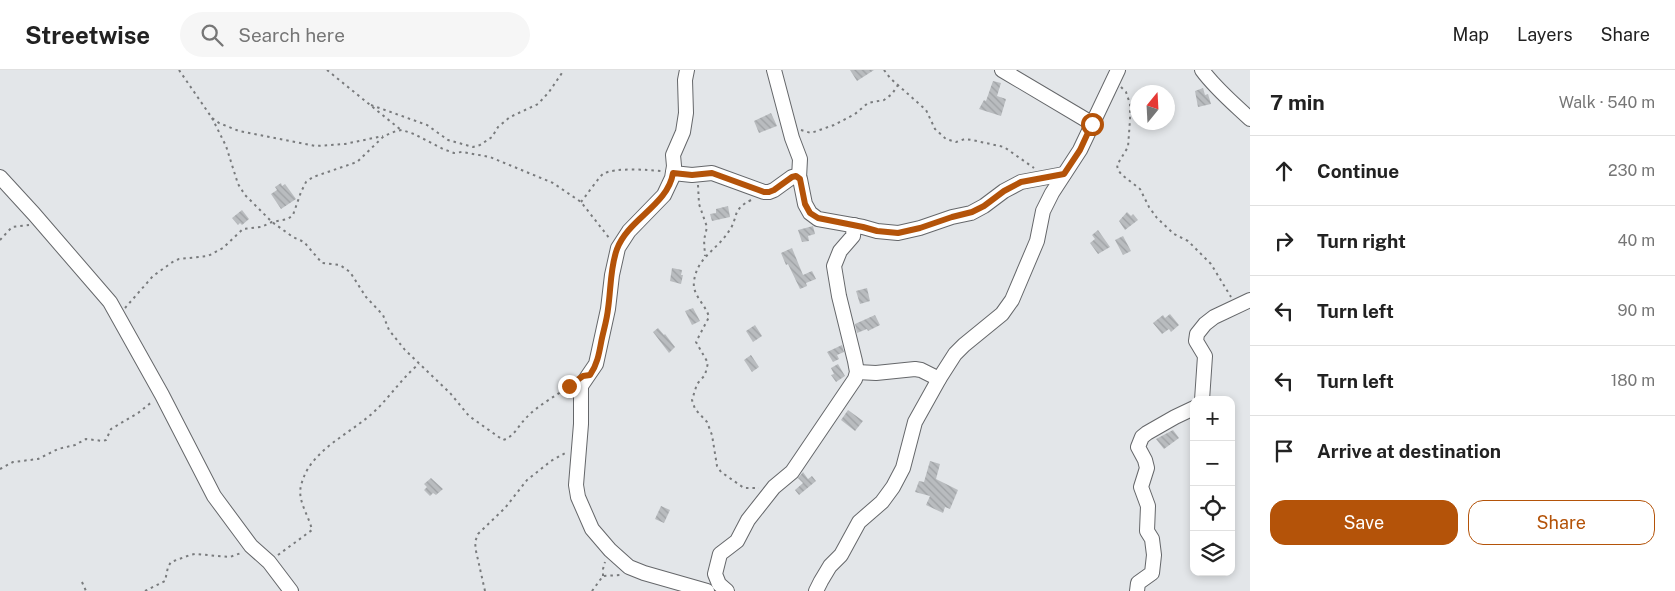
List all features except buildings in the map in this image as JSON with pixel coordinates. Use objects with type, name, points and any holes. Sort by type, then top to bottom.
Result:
[{"type":"street","points":[[687,70],[685,80],[686,113],[683,132],[673,155],[672,178],[664,195],[634,225],[618,248],[612,275],[608,309],[596,364],[590,375],[580,386],[581,424],[576,485],[578,497],[592,529],[610,550],[629,566],[644,573],[707,591]]},
{"type":"street","points":[[774,70],[800,159],[799,178],[805,204],[810,213],[828,222],[854,225],[888,233],[898,233],[978,210],[1013,186],[1059,175]]},
{"type":"street","points":[[1002,70],[1092,124]]},
{"type":"street","points":[[1202,70],[1213,85],[1237,105],[1250,119]]},
{"type":"street","points":[[816,591],[825,573],[840,555],[859,522],[882,502],[893,487],[903,468],[915,422],[939,379],[960,349],[1002,314],[1012,300],[1037,241],[1043,211],[1059,175],[1080,150],[1116,75]]},
{"type":"street","points":[[673,173],[698,175],[712,173],[764,192],[774,190],[792,177],[799,178]]},
{"type":"street","points":[[0,178],[110,302],[162,395],[214,496],[252,546],[269,562],[291,591]]},
{"type":"street","points":[[724,590],[715,578],[717,560],[737,540],[760,503],[774,486],[792,472],[855,379],[857,372],[834,266],[840,251],[853,236],[854,225]]},
{"type":"street","points":[[1202,396],[1205,356],[1195,338],[1205,324],[1214,317],[1250,300]]},
{"type":"street","points":[[857,372],[876,373],[915,369],[939,379]]},
{"type":"street","points":[[1137,591],[1138,583],[1152,573],[1154,554],[1152,539],[1147,531],[1148,506],[1141,487],[1147,468],[1138,447],[1147,433],[1190,410]]},
{"type":"path","points":[[180,70],[212,118],[226,146],[238,184],[245,195],[272,222],[293,237],[304,242],[322,263],[340,265],[355,276],[366,297],[383,315],[389,330],[405,350],[450,393],[470,416],[503,440],[510,437],[525,419],[546,402],[583,376],[590,375]]},
{"type":"path","points":[[328,70],[402,130],[454,152],[490,157],[553,182],[581,202],[618,248]]},
{"type":"path","points":[[371,105],[427,125],[448,140],[473,146],[480,145],[492,137],[498,127],[510,116],[538,104],[564,70]]},
{"type":"path","points":[[884,70],[890,78],[926,110],[935,129],[946,139],[956,142],[965,139],[1004,147],[1034,168],[1059,175]]},
{"type":"path","points":[[1116,75],[1126,92],[1130,104],[1128,147],[1117,165],[1118,170],[1130,183],[1140,189],[1148,207],[1157,218],[1174,234],[1188,242],[1211,264],[1236,306]]},
{"type":"path","points":[[788,122],[796,128],[811,133],[834,125],[855,114],[868,103],[884,100],[892,94],[898,84]]},
{"type":"path","points":[[212,118],[219,123],[246,132],[316,146],[346,144],[402,130]]},
{"type":"path","points":[[119,316],[153,276],[179,259],[208,256],[223,248],[243,229],[261,227],[272,222],[288,219],[292,215],[306,182],[313,176],[357,162],[384,136]]},
{"type":"path","points":[[581,202],[605,173],[637,170],[673,173]]},
{"type":"path","points":[[698,175],[699,204],[706,227],[704,240],[705,256]]},
{"type":"path","points":[[764,192],[738,209],[729,231],[705,256],[696,272],[693,282],[694,289],[709,317],[696,342],[708,363],[705,375],[697,384],[692,404],[707,422],[712,435],[715,459],[721,472],[744,488],[774,486]]},
{"type":"path","points":[[0,240],[12,227],[43,225]]},
{"type":"path","points":[[269,562],[312,530],[300,496],[304,474],[311,462],[367,419],[419,364]]},
{"type":"path","points":[[0,469],[13,462],[38,459],[58,449],[74,445],[86,439],[106,440],[111,429],[138,413],[162,395]]},
{"type":"path","points":[[485,591],[476,551],[475,542],[478,534],[505,508],[527,480],[551,461],[579,443]]},
{"type":"path","points":[[145,591],[165,581],[170,564],[175,560],[195,554],[230,557],[252,546]]},
{"type":"path","points":[[592,591],[603,576],[602,569],[610,550]]},
{"type":"path","points":[[603,576],[622,575],[626,573],[629,566]]},
{"type":"path","points":[[82,582],[86,591]]},
{"type":"route","points":[[569,386],[583,376],[590,375],[596,364],[608,309],[612,275],[618,248],[629,231],[664,195],[673,173],[698,175],[712,173],[764,192],[774,190],[785,181],[796,176],[800,179],[805,204],[810,213],[818,218],[828,222],[854,225],[888,233],[898,233],[978,210],[1004,191],[1021,182],[1064,174],[1080,150],[1092,124]]}]
